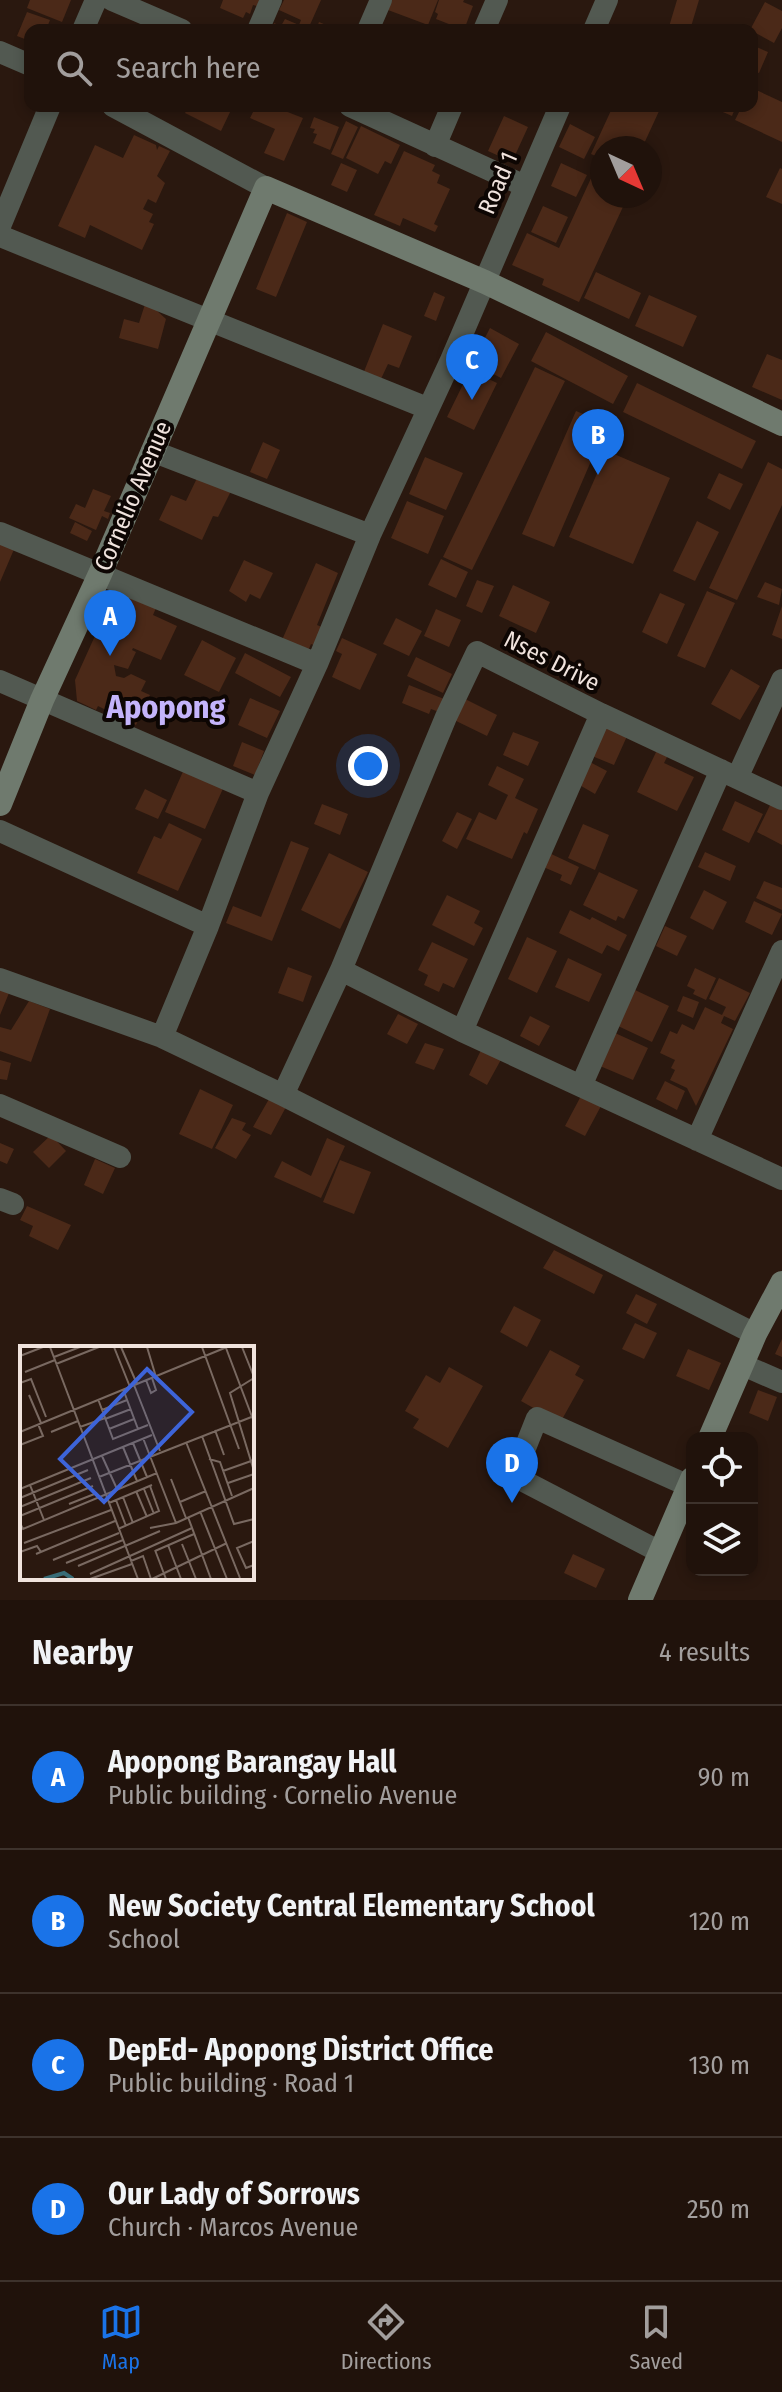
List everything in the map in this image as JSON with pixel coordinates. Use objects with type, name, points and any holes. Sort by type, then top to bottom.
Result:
[{"type":"street","points":[[86,24],[96,0]]},
{"type":"street","points":[[112,0],[152,8],[174,24]]},
{"type":"street","points":[[261,24],[271,0]]},
{"type":"street","points":[[371,24],[381,0]]},
{"type":"street","points":[[487,24],[497,0]]},
{"type":"street","points":[[597,24],[607,0]]},
{"type":"street","points":[[0,52],[24,62]]},
{"type":"street","points":[[0,226],[48,112]]},
{"type":"street","points":[[124,112],[266,188],[485,282],[782,424]]},
{"type":"street","points":[[363,112],[525,186]]},
{"type":"street","points":[[435,146],[449,112]]},
{"type":"street","name":"Road 1","points":[[162,1037],[258,793],[557,112]]},
{"type":"street","name":"Cornelio Avenue","points":[[0,804],[42,700],[100,574],[266,188]]},
{"type":"street","points":[[0,236],[427,408]]},
{"type":"street","points":[[152,451],[370,535]]},
{"type":"street","points":[[0,533],[317,664]]},
{"type":"street","name":"Nses Drive","points":[[283,1095],[341,970],[446,717],[477,652],[782,799]]},
{"type":"street","points":[[581,1086],[729,774],[782,680]]},
{"type":"street","points":[[0,681],[258,793]]},
{"type":"street","points":[[462,1031],[601,714]]},
{"type":"street","points":[[0,831],[208,926]]},
{"type":"street","points":[[697,1140],[782,951]]},
{"type":"street","points":[[341,970],[462,1031],[782,1179]]},
{"type":"street","points":[[0,979],[162,1037],[755,1334]]},
{"type":"street","points":[[0,1105],[120,1157]]},
{"type":"street","points":[[713,1432],[755,1334],[782,1283]]},
{"type":"street","points":[[743,1365],[782,1382]]},
{"type":"street","points":[[660,1552],[514,1476],[537,1418],[686,1481]]},
{"type":"street","points":[[640,1600],[686,1494]]},
{"type":"building","points":[[30,0],[71,0],[62,22],[27,8]]},
{"type":"building","points":[[223,0],[260,0],[243,18],[220,8]]},
{"type":"building","points":[[284,0],[321,0],[310,24],[299,24],[301,20],[279,10]]},
{"type":"building","points":[[392,0],[438,0],[428,24],[388,10]]},
{"type":"building","points":[[439,0],[464,0],[473,6],[466,24],[449,24],[436,19],[438,14],[435,12]]},
{"type":"building","points":[[677,0],[699,0],[692,24],[670,24]]},
{"type":"building","points":[[765,2],[782,11],[782,28],[774,43],[758,34],[758,24],[753,24]]},
{"type":"building","points":[[27,12],[50,20],[48,24],[24,24],[24,39],[17,36]]},
{"type":"building","points":[[758,48],[768,52],[758,73]]},
{"type":"building","points":[[758,91],[782,102],[782,142],[735,120],[739,112],[758,112]]},
{"type":"building","points":[[186,112],[230,112],[221,131]]},
{"type":"building","points":[[253,112],[288,112],[303,118],[284,161],[264,153],[275,129],[250,118]]},
{"type":"building","points":[[610,112],[659,112],[648,136],[599,136]]},
{"type":"building","points":[[504,116],[528,127],[512,162],[488,151]]},
{"type":"building","points":[[314,117],[339,127],[330,150],[313,143],[317,134],[313,133],[315,129],[310,128]]},
{"type":"building","points":[[346,121],[358,127],[343,159],[331,154]]},
{"type":"building","points":[[570,124],[593,136],[590,136],[590,147],[584,159],[559,147]]},
{"type":"building","points":[[361,126],[400,145],[391,164],[385,161],[378,174],[346,158]]},
{"type":"building","points":[[134,135],[156,145],[157,150],[159,146],[170,151],[157,176],[165,183],[156,203],[148,199],[143,209],[153,214],[149,222],[154,224],[142,250],[90,225],[85,238],[58,226],[95,145],[123,158]]},
{"type":"building","points":[[404,151],[435,165],[432,171],[440,175],[437,183],[450,189],[434,224],[438,226],[435,232],[403,218],[400,226],[374,215]]},
{"type":"building","points":[[341,163],[357,170],[347,192],[331,185]]},
{"type":"building","points":[[561,163],[587,175],[576,197],[551,186]]},
{"type":"building","points":[[782,169],[782,204],[766,197]]},
{"type":"building","points":[[590,180],[590,208],[622,208],[579,302],[542,285],[544,279],[512,265],[527,233],[559,248]]},
{"type":"building","points":[[543,206],[568,217],[556,243],[531,232]]},
{"type":"building","points":[[287,213],[307,222],[276,297],[256,289]]},
{"type":"building","points":[[596,272],[641,293],[629,319],[584,298]]},
{"type":"building","points":[[434,292],[445,297],[436,321],[424,316]]},
{"type":"building","points":[[649,295],[697,316],[683,347],[635,326]]},
{"type":"building","points":[[146,301],[166,319],[158,349],[119,338],[124,319],[139,323]]},
{"type":"building","points":[[383,324],[412,336],[399,368],[388,364],[380,381],[363,374]]},
{"type":"building","points":[[490,328],[519,344],[501,378],[472,363]]},
{"type":"building","points":[[546,332],[628,376],[613,404],[531,361]]},
{"type":"building","points":[[767,354],[782,360],[782,400],[752,387]]},
{"type":"building","points":[[535,367],[565,381],[472,570],[443,557]]},
{"type":"building","points":[[470,370],[497,383],[474,430],[447,417]]},
{"type":"building","points":[[637,383],[756,441],[742,469],[623,412]]},
{"type":"building","points":[[576,411],[607,424],[554,547],[522,534]]},
{"type":"building","points":[[263,442],[280,450],[267,479],[250,472]]},
{"type":"building","points":[[607,451],[670,478],[633,564],[569,537]]},
{"type":"building","points":[[425,457],[463,473],[446,510],[409,494]]},
{"type":"building","points":[[768,462],[782,469],[782,505],[737,600],[709,588]]},
{"type":"building","points":[[719,473],[743,484],[730,510],[707,498]]},
{"type":"building","points":[[199,474],[232,489],[218,517],[213,516],[202,540],[159,520],[171,495],[186,501]]},
{"type":"building","points":[[93,489],[111,496],[104,511],[110,513],[108,519],[102,516],[96,530],[69,518],[76,504],[85,508]]},
{"type":"building","points":[[407,501],[444,516],[428,554],[391,538]]},
{"type":"building","points":[[697,521],[719,532],[695,581],[673,571]]},
{"type":"building","points":[[75,522],[92,531],[87,541],[70,533]]},
{"type":"building","points":[[0,541],[15,547],[0,582]]},
{"type":"building","points":[[441,559],[468,572],[456,598],[428,585]]},
{"type":"building","points":[[244,560],[273,573],[260,599],[250,594],[246,602],[229,591]]},
{"type":"building","points":[[316,563],[338,573],[317,625],[326,629],[318,647],[311,644],[308,651],[282,640]]},
{"type":"building","points":[[477,580],[494,586],[482,613],[466,606]]},
{"type":"building","points":[[765,582],[782,589],[779,605],[757,597]]},
{"type":"building","points":[[513,585],[550,602],[536,633],[499,616]]},
{"type":"building","points":[[707,591],[735,603],[705,668],[677,656]]},
{"type":"building","points":[[660,593],[685,604],[667,644],[642,632]]},
{"type":"building","points":[[113,596],[124,601],[131,597],[156,608],[153,615],[177,626],[161,660],[133,648],[136,652],[128,669],[114,665],[116,676],[124,678],[131,674],[146,681],[141,691],[150,695],[136,725],[98,706],[96,710],[77,701],[75,680]]},
{"type":"building","points":[[782,606],[782,639],[772,635]]},
{"type":"building","points":[[436,609],[461,620],[449,647],[424,636]]},
{"type":"building","points":[[396,618],[422,631],[409,656],[383,644]]},
{"type":"building","points":[[342,638],[377,654],[360,690],[332,677],[342,654],[336,651]]},
{"type":"building","points":[[202,640],[236,658],[219,692],[184,675]]},
{"type":"building","points":[[245,653],[291,677],[280,697],[235,673]]},
{"type":"building","points":[[416,657],[452,674],[443,693],[407,676]]},
{"type":"building","points":[[731,669],[760,686],[740,720],[711,704]]},
{"type":"building","points":[[409,685],[444,699],[439,712],[431,709],[429,714],[402,703]]},
{"type":"building","points":[[250,698],[280,711],[267,738],[238,725]]},
{"type":"building","points":[[463,698],[497,715],[487,736],[452,719]]},
{"type":"building","points":[[606,724],[628,734],[614,765],[592,756]]},
{"type":"building","points":[[513,732],[539,742],[528,766],[503,755]]},
{"type":"building","points":[[242,742],[264,751],[255,775],[233,766]]},
{"type":"building","points":[[658,748],[669,753],[664,763],[694,777],[677,811],[637,792]]},
{"type":"building","points":[[588,761],[607,771],[595,794],[576,783]]},
{"type":"building","points":[[497,766],[524,779],[515,798],[538,809],[512,859],[466,839],[479,812],[496,820],[508,795],[488,785]]},
{"type":"building","points":[[185,767],[225,784],[205,829],[165,812]]},
{"type":"building","points":[[145,789],[167,800],[158,819],[135,809]]},
{"type":"building","points":[[773,799],[782,803],[782,845],[757,832]]},
{"type":"building","points":[[735,801],[763,814],[749,843],[722,830]]},
{"type":"building","points":[[322,804],[348,814],[340,835],[314,824]]},
{"type":"building","points":[[457,812],[472,819],[457,849],[442,841]]},
{"type":"building","points":[[169,823],[202,839],[178,891],[137,873],[154,836],[161,839]]},
{"type":"building","points":[[583,824],[609,835],[595,870],[568,858]]},
{"type":"building","points":[[291,841],[309,848],[272,941],[226,923],[233,906],[261,917]]},
{"type":"building","points":[[547,852],[579,867],[571,885],[560,880],[562,875],[541,866]]},
{"type":"building","points":[[705,852],[736,866],[730,881],[698,867]]},
{"type":"building","points":[[329,853],[368,872],[340,929],[301,910]]},
{"type":"building","points":[[599,872],[638,890],[624,919],[618,916],[616,921],[583,905]]},
{"type":"building","points":[[764,881],[782,888],[782,910],[756,898]]},
{"type":"building","points":[[704,890],[727,902],[713,930],[690,918]]},
{"type":"building","points":[[447,895],[480,911],[474,923],[483,928],[474,946],[432,925]]},
{"type":"building","points":[[754,901],[782,914],[772,935],[745,922]]},
{"type":"building","points":[[570,910],[590,920],[592,917],[627,935],[619,951],[607,945],[602,954],[559,933]]},
{"type":"building","points":[[665,926],[687,936],[677,956],[656,946]]},
{"type":"building","points":[[527,937],[557,951],[537,993],[508,979]]},
{"type":"building","points":[[432,942],[468,959],[454,988],[443,983],[439,992],[424,985],[428,975],[418,970]]},
{"type":"building","points":[[568,958],[602,974],[589,1002],[555,987]]},
{"type":"building","points":[[288,967],[312,976],[303,1002],[278,993]]},
{"type":"building","points":[[695,968],[716,978],[706,1000],[693,994],[695,990],[687,986]]},
{"type":"building","points":[[719,978],[750,993],[735,1021],[724,1016],[721,1023],[733,1029],[696,1106],[687,1088],[670,1080],[675,1070],[671,1068],[675,1060],[660,1053],[670,1031],[677,1034],[682,1024],[694,1030],[705,1007],[722,1015],[726,1007],[709,999]]},
{"type":"building","points":[[0,989],[9,993],[0,1015]]},
{"type":"building","points":[[635,990],[669,1006],[652,1042],[618,1026]]},
{"type":"building","points":[[683,996],[699,1002],[693,1018],[677,1011]]},
{"type":"building","points":[[29,1001],[50,1009],[31,1062],[0,1051],[0,1027],[11,1030]]},
{"type":"building","points":[[398,1014],[418,1024],[407,1044],[387,1034]]},
{"type":"building","points":[[530,1016],[550,1026],[539,1046],[520,1036]]},
{"type":"building","points":[[615,1033],[648,1048],[633,1080],[600,1066]]},
{"type":"building","points":[[425,1043],[444,1049],[434,1070],[415,1063]]},
{"type":"building","points":[[483,1046],[503,1056],[487,1085],[469,1075]]},
{"type":"building","points":[[0,1060],[11,1063],[7,1080],[0,1079]]},
{"type":"building","points":[[665,1081],[685,1091],[677,1110],[656,1099]]},
{"type":"building","points":[[200,1089],[233,1105],[212,1149],[179,1134]]},
{"type":"building","points":[[581,1096],[601,1106],[585,1136],[565,1126]]},
{"type":"building","points":[[269,1099],[286,1107],[271,1135],[253,1127]]},
{"type":"building","points":[[232,1118],[246,1123],[242,1130],[251,1135],[236,1159],[215,1148]]},
{"type":"building","points":[[51,1135],[66,1151],[49,1168],[33,1152]]},
{"type":"building","points":[[327,1138],[345,1146],[321,1198],[274,1177],[282,1161],[311,1176]]},
{"type":"building","points":[[0,1143],[14,1149],[7,1164],[0,1161]]},
{"type":"building","points":[[95,1159],[115,1168],[103,1194],[84,1185]]},
{"type":"building","points":[[340,1160],[371,1172],[354,1214],[323,1202]]},
{"type":"building","points":[[27,1206],[71,1225],[58,1250],[29,1236],[33,1226],[20,1220]]},
{"type":"building","points":[[554,1250],[603,1275],[594,1294],[543,1268]]},
{"type":"building","points":[[636,1294],[657,1304],[647,1324],[626,1313]]},
{"type":"building","points":[[514,1306],[541,1320],[527,1347],[500,1332]]},
{"type":"building","points":[[635,1323],[657,1333],[644,1359],[622,1349]]},
{"type":"building","points":[[782,1339],[782,1357],[775,1354]]},
{"type":"building","points":[[688,1349],[721,1363],[709,1390],[676,1376]]},
{"type":"building","points":[[550,1350],[580,1366],[575,1375],[584,1380],[560,1423],[521,1401]]},
{"type":"building","points":[[449,1367],[483,1386],[448,1448],[413,1428],[419,1419],[405,1411],[426,1375],[440,1383]]},
{"type":"building","points":[[758,1390],[777,1397],[768,1421],[749,1413]]},
{"type":"building","points":[[573,1554],[605,1569],[596,1588],[564,1573]]},
{"type":"place","name":"DepEd- Apopong District Office","points":[[472,400]]},
{"type":"place","name":"New Society Central Elementary School","points":[[598,475]]},
{"type":"place","name":"Apopong Barangay Hall","points":[[110,656]]},
{"type":"place","name":"Our Lady of Sorrows","points":[[512,1503]]},
{"type":"district","name":"Apopong","points":[[166,707]]}]
